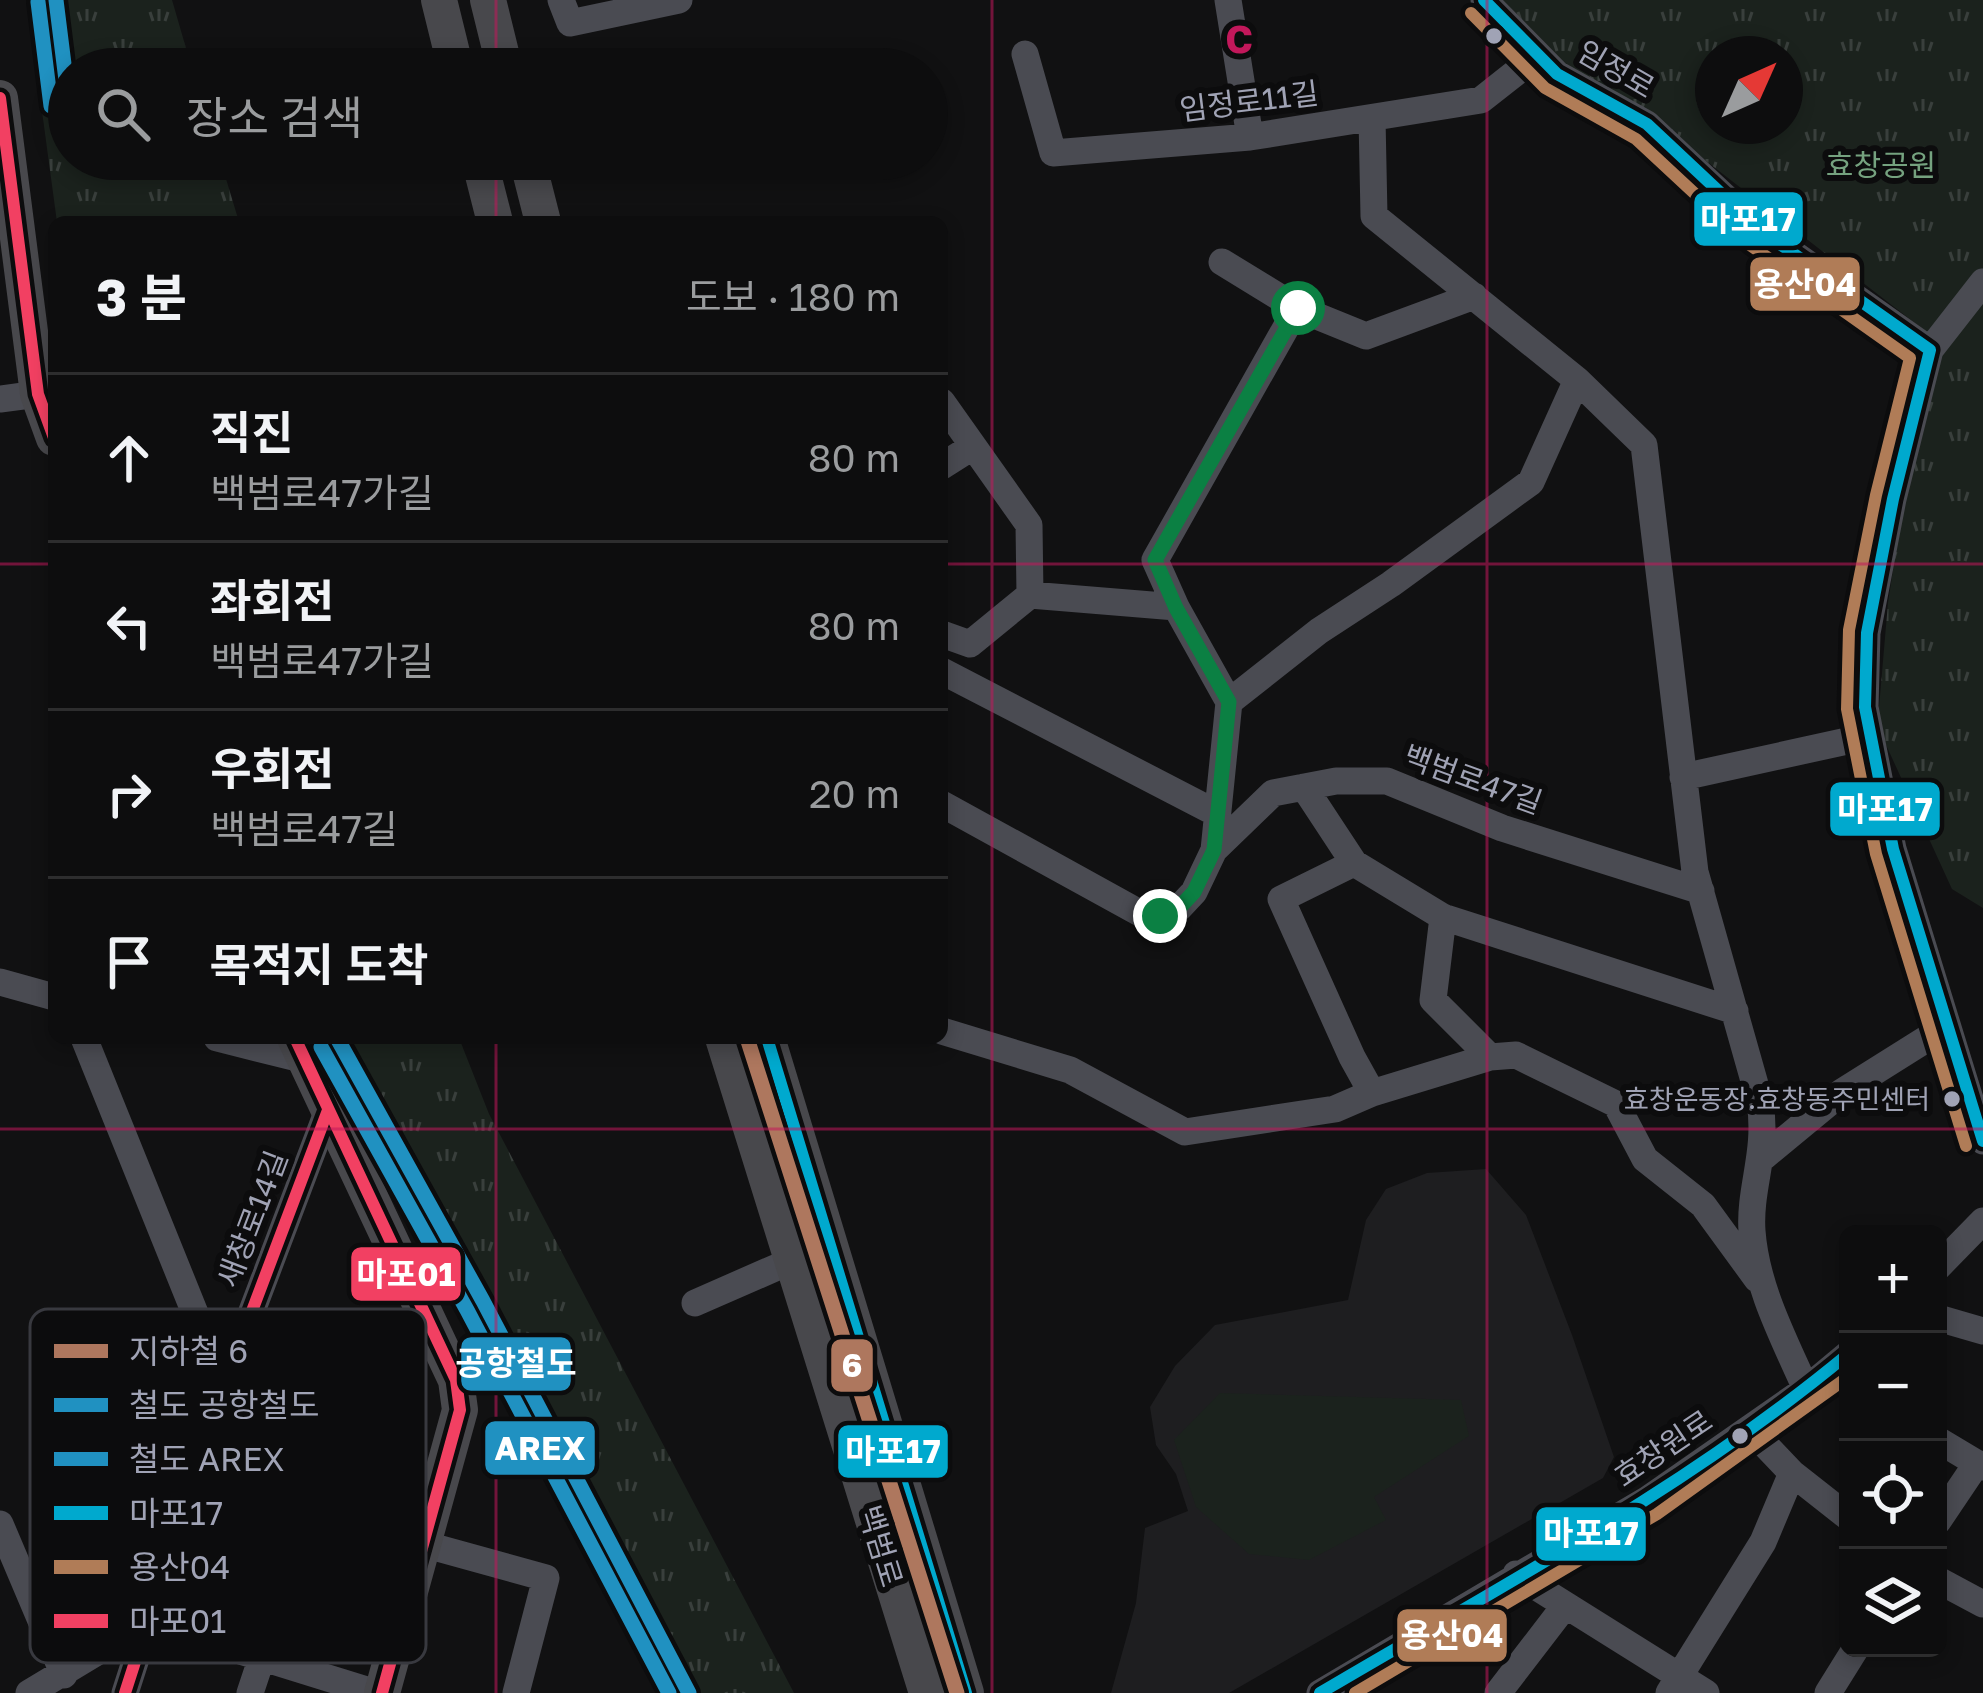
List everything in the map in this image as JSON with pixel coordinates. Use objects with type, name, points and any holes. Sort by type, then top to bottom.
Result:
[{"type":"main road","points":[[439,0],[452,48]]},
{"type":"main road","points":[[488,0],[500,48]]},
{"type":"main road","points":[[0,98],[46,396]]},
{"type":"main road","points":[[485,180],[494,216]]},
{"type":"main road","points":[[532,180],[541,216]]},
{"type":"main road","name":"백범로","points":[[725,1044],[923,1679]]},
{"type":"main road","name":"백범로","points":[[769,1044],[966,1693]]},
{"type":"main road","points":[[300,1049],[422,1309]]},
{"type":"main road","points":[[426,1317],[456,1380],[460,1410],[426,1533]]},
{"type":"main road","points":[[923,1679],[946,1676],[954,1654]]},
{"type":"main road","points":[[379,1693],[388,1663]]},
{"type":"street","points":[[561,0],[570,22],[598,8],[679,0]]},
{"type":"street","points":[[1228,0],[1250,137]]},
{"type":"street","name":"임정로","points":[[1484,0],[1557,74],[1647,124],[1760,230],[1930,350]]},
{"type":"street","name":"임정로11길","points":[[1025,54],[1053,153],[1250,137],[1481,100],[1538,55]]},
{"type":"street","points":[[1372,118],[1374,215],[1577,380],[1644,445],[1695,872],[1765,1134],[1751,1228],[1762,1287]]},
{"type":"street","points":[[1222,262],[1298,308],[1366,336],[1474,296]]},
{"type":"street","points":[[1983,282],[1930,350],[1893,500],[1868,633],[1865,707],[1893,849],[1983,1141]]},
{"type":"street","points":[[1214,850],[1229,702],[1155,560],[1298,308]]},
{"type":"street","points":[[1229,702],[1318,631],[1531,482],[1577,380]]},
{"type":"street","points":[[0,399],[46,396]]},
{"type":"street","points":[[948,411],[1029,525],[1030,596]]},
{"type":"street","points":[[948,462],[972,447]]},
{"type":"street","points":[[948,636],[970,644],[1030,596],[1176,608]]},
{"type":"street","points":[[948,674],[1216,813]]},
{"type":"street","points":[[1683,777],[1870,736]]},
{"type":"street","name":"백범로47길","points":[[948,807],[1138,912],[1160,916],[1179,908],[1194,892],[1214,850],[1273,793],[1336,781],[1387,781],[1502,828],[1701,891]]},
{"type":"street","points":[[1304,787],[1354,863],[1443,916],[1735,1011]]},
{"type":"street","points":[[1354,863],[1281,899],[1372,1093]]},
{"type":"street","points":[[1443,916],[1433,1000],[1490,1057]]},
{"type":"street","points":[[0,982],[48,995]]},
{"type":"street","points":[[1761,1160],[1842,1092],[1947,1026]]},
{"type":"street","points":[[948,1033],[1070,1070],[1185,1132],[1335,1109],[1490,1057],[1516,1055],[1616,1104],[1645,1159],[1703,1205],[1832,1376]]},
{"type":"street","points":[[86,1044],[193,1309]]},
{"type":"street","points":[[262,1044],[300,1049]]},
{"type":"street","name":"새창로14길","points":[[253,1309],[328,1110]]},
{"type":"street","points":[[1947,1258],[1983,1221]]},
{"type":"street","points":[[695,1303],[791,1261]]},
{"type":"street","points":[[1947,1321],[1983,1331]]},
{"type":"street","name":"효창원로","points":[[1320,1693],[1648,1499],[1832,1376]]},
{"type":"street","points":[[1750,1430],[1792,1474],[1839,1510]]},
{"type":"street","points":[[1941,1441],[1980,1465],[1947,1509]]},
{"type":"street","points":[[1675,1686],[1763,1542],[1792,1474]]},
{"type":"street","points":[[0,1524],[30,1595]]},
{"type":"street","points":[[426,1545],[545,1579],[516,1693]]},
{"type":"street","points":[[1516,1574],[1675,1686],[1706,1693]]},
{"type":"street","points":[[1947,1585],[1983,1604]]},
{"type":"street","points":[[1498,1693],[1564,1606]]},
{"type":"street","points":[[1828,1693],[1850,1657]]},
{"type":"street","points":[[59,1663],[64,1676]]},
{"type":"street","points":[[29,1693],[84,1663]]},
{"type":"street","name":"새창로14길","points":[[125,1693],[134,1663]]},
{"type":"street","points":[[250,1693],[260,1663]]},
{"type":"street","points":[[282,1663],[379,1693]]},
{"type":"shaded area","points":[[1486,1169],[1526,1215],[1572,1335],[1614,1457],[1603,1478],[1229,1693],[1111,1693],[1136,1603],[1145,1528],[1188,1511],[1176,1474],[1156,1445],[1150,1407],[1175,1366],[1215,1325],[1348,1300],[1366,1220],[1386,1189],[1427,1173]]},
{"type":"green space","points":[[27,0],[172,0],[186,48],[48,48],[48,155]]},
{"type":"green space","name":"효창공원","points":[[1499,0],[1983,0],[1983,908],[1952,889],[1882,736],[1879,708],[1888,603],[1929,334],[1652,119],[1563,68]]},
{"type":"green space","points":[[51,180],[226,180],[237,216],[56,216]]},
{"type":"green space","points":[[344,1044],[461,1044],[489,1114],[794,1693],[679,1693]]},
{"type":"green space","points":[[1220,1393],[1461,1400],[1469,1436],[1374,1497],[1386,1520],[1309,1560],[1249,1554],[1196,1507],[1174,1440]]},
{"type":"metro line","name":"6","points":[[749,1044],[957,1693]]},
{"type":"rail line","name":"공항철도","points":[[56,0],[62,48]]},
{"type":"rail line","name":"AREX","points":[[38,2],[48,82]]},
{"type":"rail line","name":"공항철도","points":[[340,1044],[483,1301],[689,1693]]},
{"type":"rail line","name":"AREX","points":[[321,1047],[467,1310],[669,1693]]},
{"type":"transit line","name":"마포17","points":[[1484,0],[1557,74],[1647,124],[1760,230],[1930,350],[1893,499],[1867,633],[1865,707],[1893,849],[1983,1141]]},
{"type":"transit line","name":"용산04","points":[[1471,13],[1545,88],[1636,139],[1750,245],[1910,358],[1849,630],[1847,709],[1876,854],[1966,1146]]},
{"type":"transit line","name":"마포01","points":[[0,98],[38,394],[48,422]]},
{"type":"transit line","name":"마포01","points":[[298,1044],[423,1309]]},
{"type":"transit line","name":"마포17","points":[[769,1044],[966,1693]]},
{"type":"transit line","name":"마포01","points":[[253,1309],[328,1110]]},
{"type":"transit line","name":"마포01","points":[[426,1316],[456,1380],[460,1410],[426,1533]]},
{"type":"transit line","name":"마포17","points":[[1320,1693],[1657,1492],[1723,1449],[1839,1361]]},
{"type":"transit line","name":"용산04","points":[[1355,1693],[1657,1514],[1839,1383]]},
{"type":"transit line","name":"마포01","points":[[125,1693],[135,1663]]},
{"type":"transit line","name":"마포01","points":[[382,1693],[390,1663]]},
{"type":"place","name":"효창운동장.효창동주민센터","points":[[1952,1099]]},
{"type":"route","points":[[1160,916],[1179,908],[1194,892],[1214,850],[1229,702],[1155,560],[1298,308]]}]
